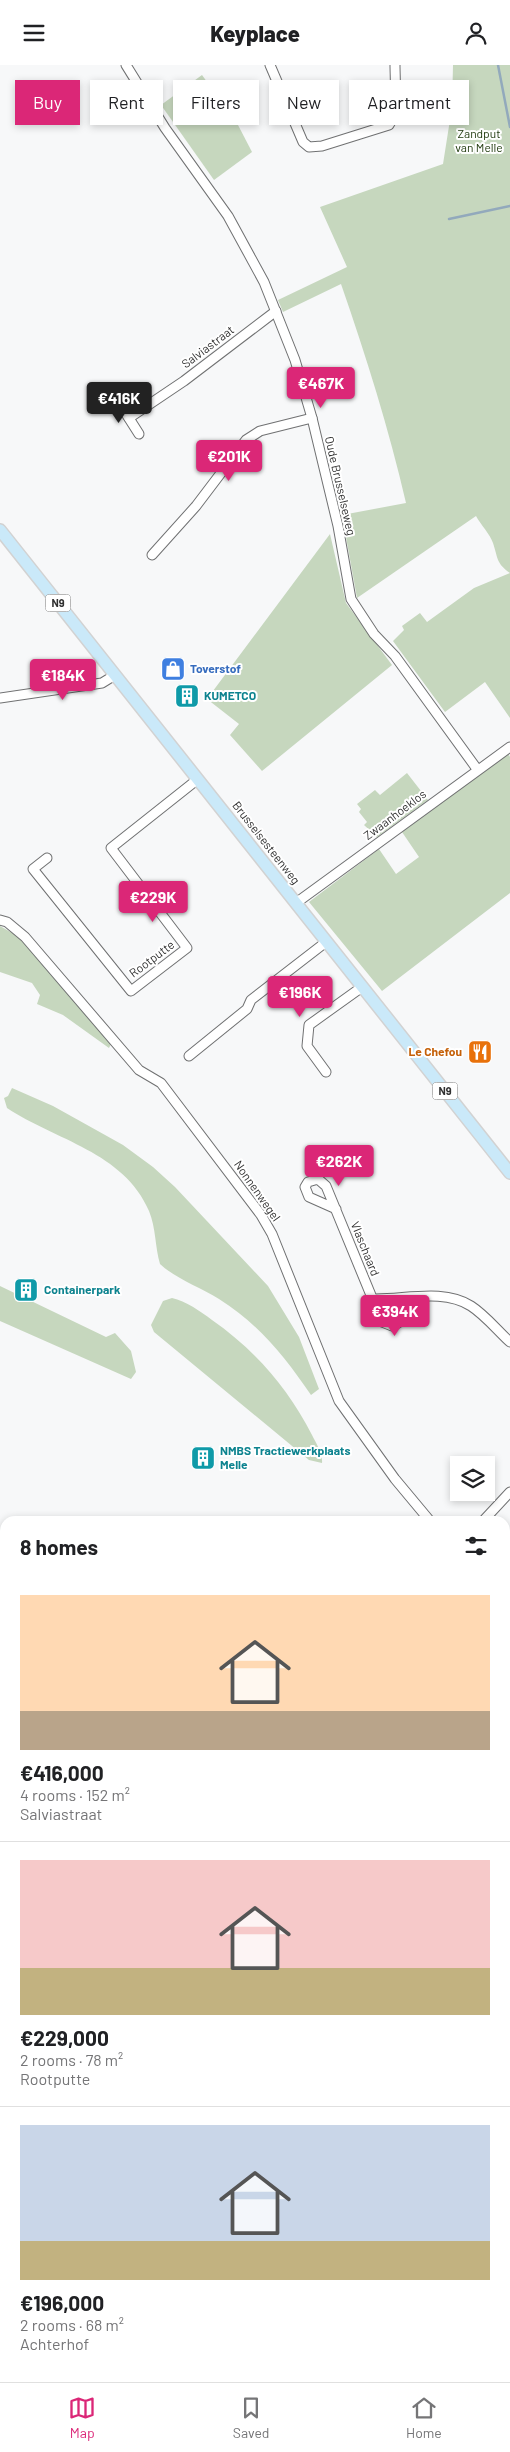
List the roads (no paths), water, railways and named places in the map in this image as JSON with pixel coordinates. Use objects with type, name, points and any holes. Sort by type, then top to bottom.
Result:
[{"type":"main road","name":"Brusselsesteenweg","points":[[0,530],[510,1173]]},
{"type":"street","name":"Oude Brusselseweg","points":[[126,65],[165,128],[228,216],[249,252],[276,311],[295,360],[312,418],[338,525],[351,599],[368,625],[395,656],[477,769]]},
{"type":"street","points":[[270,65],[303,141],[309,147],[322,146],[389,125],[393,120],[394,112],[395,65]]},
{"type":"street","name":"Salviastraat","points":[[129,417],[184,381],[276,311]]},
{"type":"street","points":[[118,401],[139,434]]},
{"type":"street","points":[[152,555],[196,506],[246,440],[260,431],[312,418]]},
{"type":"street","points":[[0,698],[102,683],[115,675]]},
{"type":"street","name":"Zwaanhoeklos","points":[[296,903],[477,769],[510,747]]},
{"type":"street","name":"Rootputte","points":[[47,858],[33,869],[131,991],[187,948],[111,848],[198,779]]},
{"type":"street","name":"Nonnenwegel","points":[[0,919],[8,922],[25,937],[139,1069],[161,1083],[262,1215],[272,1234],[338,1401],[395,1479],[426,1516]]},
{"type":"street","points":[[189,1056],[246,1009],[251,1000],[326,942]]},
{"type":"street","points":[[326,1072],[307,1045],[310,1025],[362,987]]},
{"type":"street","name":"Vlaschaard","points":[[336,1209],[382,1322],[392,1326],[401,1322],[416,1309],[420,1297]]},
{"type":"street","points":[[372,1299],[437,1296],[457,1299],[470,1305],[510,1342]]},
{"type":"street","points":[[488,1516],[510,1492]]},
{"type":"waterway","points":[[498,65],[510,127]]},
{"type":"waterway","points":[[449,219],[510,206]]},
{"type":"place","name":"Toverstof","points":[[173,669]]},
{"type":"place","name":"KUMETCO","points":[[187,696]]},
{"type":"place","name":"Le Chefou","points":[[480,1052]]},
{"type":"place","name":"Containerpark","points":[[26,1290]]},
{"type":"place","name":"NMBS Tractiewerkplaats Melle","points":[[203,1458]]},
{"type":"park label","name":"Zandput van Melle","points":[[479,141]]}]
